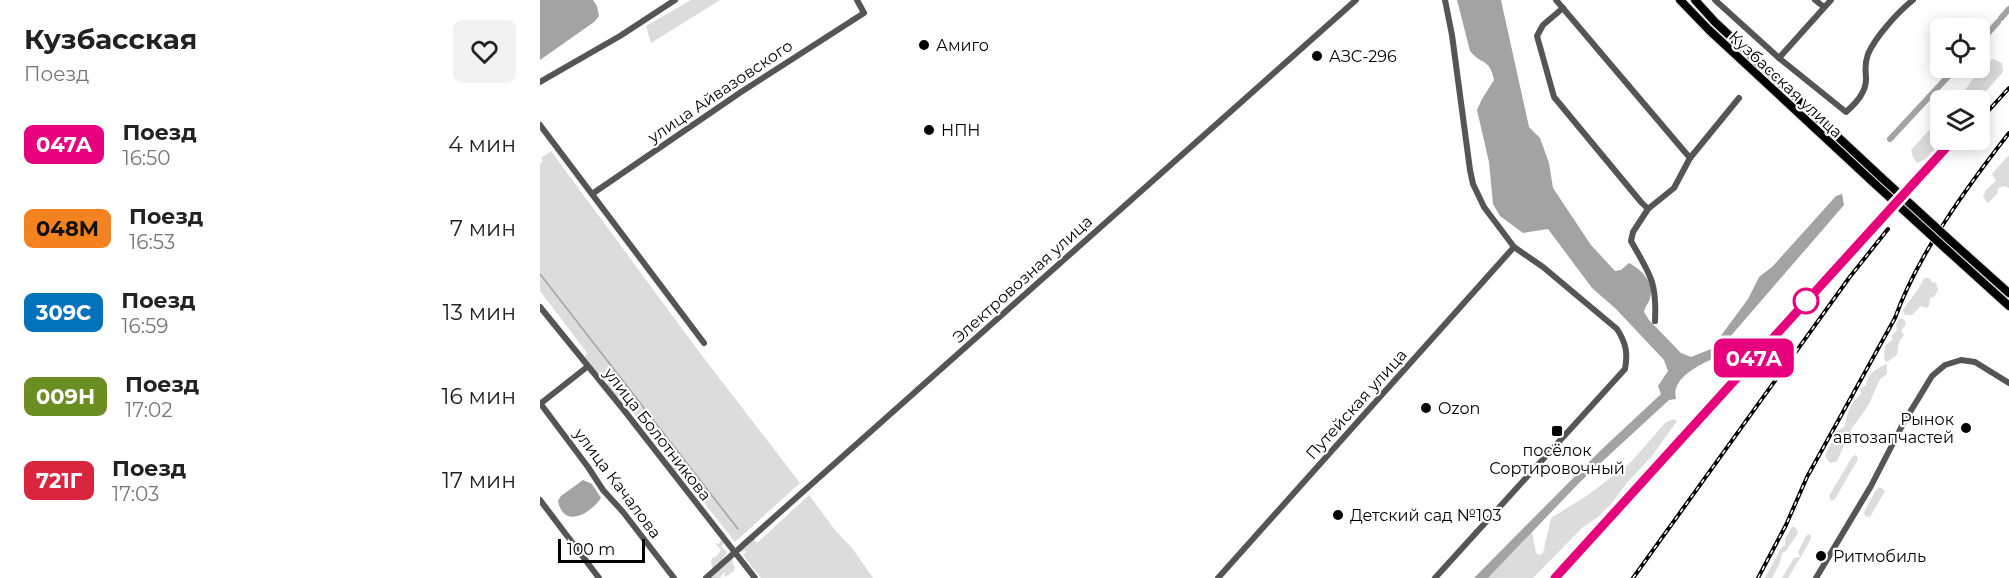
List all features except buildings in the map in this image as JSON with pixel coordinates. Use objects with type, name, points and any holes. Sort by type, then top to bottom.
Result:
[{"type":"main road","name":"Кузбасская улица","points":[[1680,0],[1709,30],[2009,306]]},
{"type":"main road","name":"Кузбасская улица","points":[[1695,0],[1715,22],[1882,178],[2009,293]]},
{"type":"street","points":[[540,82],[675,0]]},
{"type":"street","name":"улица Айвазовского","points":[[592,194],[741,92],[864,13],[857,0]]},
{"type":"street","name":"Электровозная улица","points":[[706,578],[1356,0]]},
{"type":"street","points":[[1435,578],[1624,369],[1627,350],[1624,339],[1617,329],[1543,267],[1514,247],[1484,207],[1473,184],[1467,155],[1452,35],[1445,0]]},
{"type":"street","points":[[1556,0],[1690,158]]},
{"type":"street","name":"Кузбасская улица","points":[[1715,0],[1779,58],[1846,112],[1857,103],[1863,92],[1866,83],[1864,66],[1874,44],[1913,0]]},
{"type":"street","points":[[1815,0],[1824,7]]},
{"type":"street","points":[[1779,58],[1831,0]]},
{"type":"street","points":[[1563,8],[1543,25],[1537,36],[1554,97],[1648,209]]},
{"type":"street","points":[[1655,321],[1656,295],[1653,280],[1631,241],[1633,232],[1648,209],[1674,188],[1690,158],[1739,98]]},
{"type":"street","points":[[540,125],[704,343]]},
{"type":"street","name":"Путейская улица","points":[[1218,578],[1514,247]]},
{"type":"street","name":"улица Болотникова","points":[[540,307],[755,578]]},
{"type":"street","points":[[1816,578],[1871,486],[1904,422],[1932,376],[1946,365],[1961,360],[1975,362],[2009,383]]},
{"type":"street","points":[[540,404],[587,367]]},
{"type":"street","name":"улица Качалова","points":[[540,404],[603,490],[674,578]]},
{"type":"street","points":[[540,501],[599,578]]},
{"type":"shaded area","points":[[540,0],[593,0],[599,16],[594,22],[540,60]]},
{"type":"shaded area","points":[[691,0],[720,0],[651,43],[646,26]]},
{"type":"shaded area","points":[[1457,0],[1501,0],[1529,127],[1540,138],[1549,163],[1553,188],[1591,245],[1615,271],[1621,270],[1629,263],[1646,277],[1651,292],[1644,312],[1681,353],[1691,357],[1711,349],[1748,299],[1759,277],[1772,267],[1836,196],[1842,194],[1844,205],[1710,360],[1692,370],[1681,380],[1675,392],[1676,399],[1669,400],[1580,482],[1488,578],[1474,578],[1601,450],[1661,394],[1658,386],[1668,371],[1664,360],[1616,309],[1592,288],[1548,229],[1523,233],[1500,216],[1493,204],[1489,162],[1477,110],[1494,80],[1490,68],[1470,51]]},
{"type":"shaded area","points":[[1993,59],[2002,63],[2003,72],[1987,90],[1965,90],[1974,78],[1990,78],[1990,61]]},
{"type":"shaded area","points":[[1930,129],[1930,150],[1934,150],[1926,159],[1917,163],[1911,150]]},
{"type":"shaded area","points":[[551,151],[700,353],[800,483],[735,542],[679,471],[675,473],[669,467],[672,462],[619,395],[616,398],[606,385],[609,382],[603,374],[601,378],[584,360],[587,353],[540,291],[540,164],[543,161],[541,158]]},
{"type":"shaded area","points":[[2009,155],[2009,188],[2005,186],[1998,188],[1997,194],[1988,203],[1983,197],[1986,190],[1996,181],[1992,174]]},
{"type":"shaded area","points":[[1924,278],[1929,278],[1936,283],[1938,290],[1934,297],[1930,298],[1929,306],[1926,308],[1921,306],[1912,315],[1905,315],[1903,310]]},
{"type":"shaded area","points":[[1899,319],[1904,319],[1906,324],[1901,331],[1904,335],[1899,342],[1897,355],[1887,362],[1884,359],[1885,346],[1892,340]]},
{"type":"shaded area","points":[[1887,364],[1887,374],[1880,379],[1868,406],[1852,428],[1837,461],[1830,463],[1825,456],[1837,431],[1845,426],[1850,408],[1861,394],[1860,389],[1866,385],[1873,372]]},
{"type":"shaded area","points":[[1674,419],[1677,421],[1652,456],[1611,504],[1583,527],[1533,578],[1488,578],[1532,532],[1536,553],[1539,555],[1543,553],[1551,518],[1588,495],[1630,463],[1666,422]]},
{"type":"shaded area","points":[[1856,455],[1858,459],[1835,499],[1831,501],[1829,496],[1852,457]]},
{"type":"shaded area","points":[[583,480],[592,484],[601,498],[585,513],[572,517],[566,515],[561,510],[558,501],[561,496]]},
{"type":"shaded area","points":[[1878,488],[1885,491],[1870,517],[1865,516],[1864,512]]},
{"type":"shaded area","points":[[809,495],[873,578],[761,578],[743,555],[747,551],[740,552],[741,542],[751,534],[757,543]]},
{"type":"shaded area","points":[[1792,527],[1795,527],[1798,533],[1786,551],[1782,553],[1780,563],[1772,578],[1765,578],[1781,548],[1785,545],[1785,539]]},
{"type":"shaded area","points":[[1810,534],[1811,538],[1800,557],[1798,552],[1806,536]]},
{"type":"shaded area","points":[[721,539],[724,544],[721,546],[727,553],[722,559],[725,563],[732,557],[734,571],[725,577],[725,571],[720,578],[710,578],[714,572],[712,558],[716,557],[721,550],[715,543],[719,544]]},
{"type":"shaded area","points":[[1800,557],[1788,578],[1782,578],[1794,558]]},
{"type":"waterway","points":[[2001,18],[2009,9]]},
{"type":"waterway","points":[[1990,31],[1998,22]]},
{"type":"waterway","points":[[1890,139],[1947,78]]},
{"type":"waterway","points":[[540,274],[738,529]]},
{"type":"railway","points":[[1990,109],[2009,88]]},
{"type":"railway","points":[[1758,578],[1786,525],[1807,477],[1895,318],[1930,246],[1961,198],[2009,133]]},
{"type":"railway","points":[[1560,578],[1948,150]]},
{"type":"railway","points":[[1633,578],[1849,278],[1888,229]]},
{"type":"train","name":"047А","points":[[1555,578],[1944,150]]},
{"type":"place","name":"Амиго","points":[[924,45]]},
{"type":"place","name":"АЗС-296","points":[[1317,56]]},
{"type":"place","name":"НПН","points":[[929,130]]},
{"type":"place","name":"Ozon","points":[[1426,408]]},
{"type":"place","name":"Рынок автозапчастей","points":[[1966,428]]},
{"type":"place","name":"посёлок Сортировочный","points":[[1557,431]]},
{"type":"place","name":"Детский сад №103","points":[[1338,515]]},
{"type":"place","name":"Ритмобиль","points":[[1821,556]]}]
